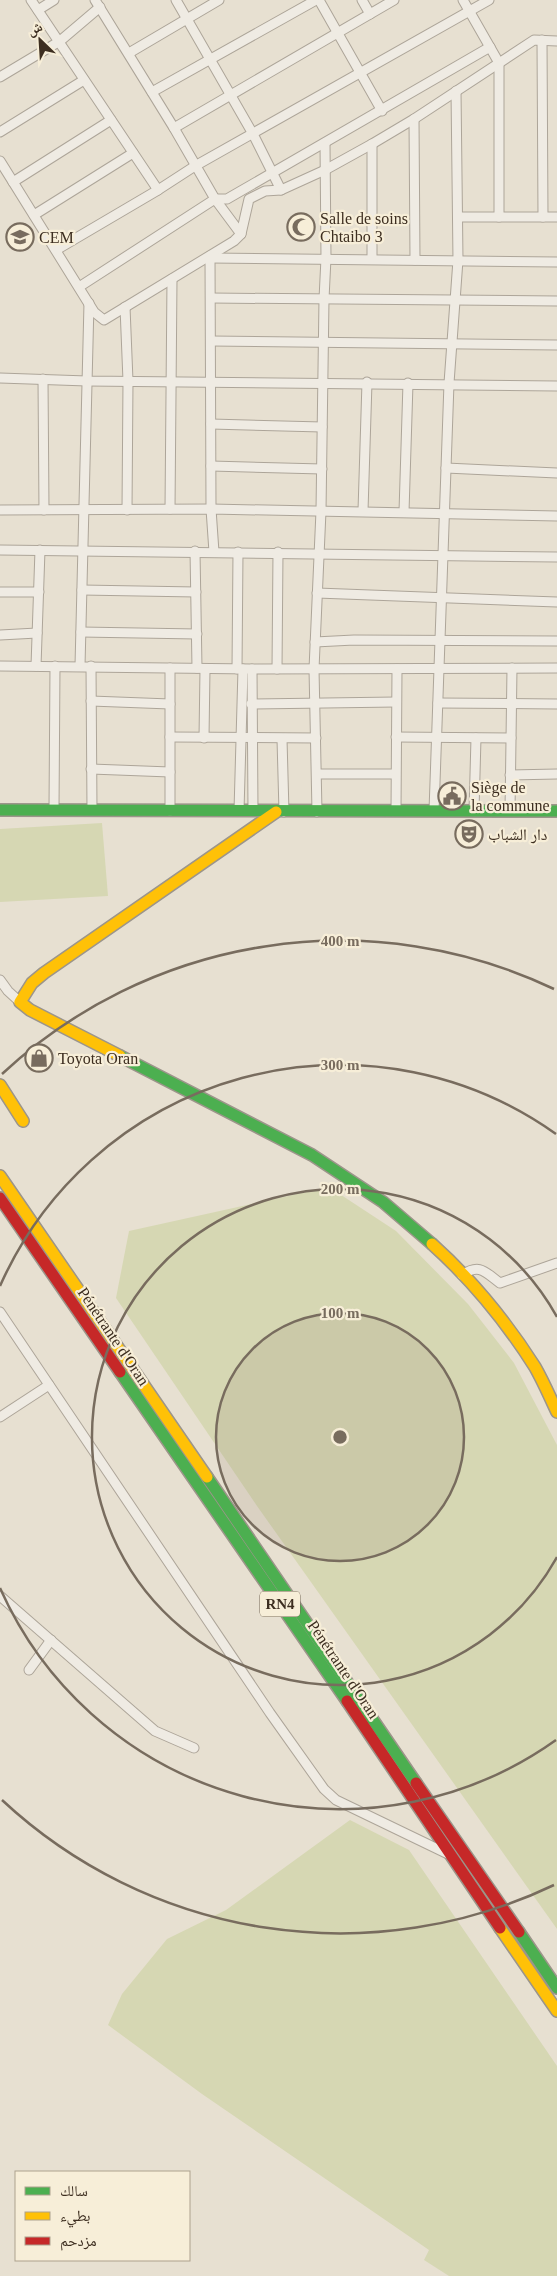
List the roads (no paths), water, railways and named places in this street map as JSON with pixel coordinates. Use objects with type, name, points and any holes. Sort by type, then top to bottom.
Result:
[{"type":"main road","points":[[0,810],[557,811]]},
{"type":"main road","points":[[280,812],[44,973],[32,983],[20,1002],[30,1010],[312,1156],[382,1202],[444,1255],[497,1314],[535,1368],[557,1412]]},
{"type":"main road","points":[[0,1085],[23,1121]]},
{"type":"main road","name":"Pénétrante d'Oran","points":[[0,1176],[557,1988]]},
{"type":"main road","name":"Pénétrante d'Oran","points":[[0,1198],[317,1657],[557,2011]]},
{"type":"street","points":[[32,0],[158,190]]},
{"type":"street","points":[[38,10],[54,0]]},
{"type":"street","points":[[176,0],[253,134],[281,190]]},
{"type":"street","points":[[128,53],[219,0]]},
{"type":"street","points":[[152,92],[317,0],[338,32],[382,111]]},
{"type":"street","points":[[362,0],[370,14]]},
{"type":"street","points":[[174,128],[394,0]]},
{"type":"street","points":[[463,0],[499,63],[499,217]]},
{"type":"street","points":[[56,250],[195,166],[489,0]]},
{"type":"street","points":[[0,77],[60,41],[97,4],[174,128],[215,199],[241,234]]},
{"type":"street","points":[[0,161],[94,312],[104,320],[234,241],[241,234],[249,199],[264,191],[281,190],[326,170],[414,119],[534,40],[557,41]]},
{"type":"street","points":[[542,40],[543,217]]},
{"type":"street","points":[[79,288],[215,199],[228,198],[325,144],[490,47]]},
{"type":"street","points":[[0,132],[84,80]]},
{"type":"street","points":[[434,811],[449,383],[458,260],[456,91]]},
{"type":"street","points":[[414,119],[416,260]]},
{"type":"street","points":[[13,182],[111,120]]},
{"type":"street","points":[[318,812],[314,669],[322,469],[326,258],[325,144]]},
{"type":"street","points":[[372,144],[372,259]]},
{"type":"street","points":[[34,215],[133,153]]},
{"type":"street","points":[[458,217],[557,217]]},
{"type":"street","points":[[210,257],[557,262]]},
{"type":"street","points":[[210,257],[212,381],[211,509],[214,552]]},
{"type":"street","points":[[170,510],[172,279]]},
{"type":"street","points":[[210,298],[455,301],[557,300]]},
{"type":"street","points":[[80,666],[89,303]]},
{"type":"street","points":[[125,307],[128,381],[127,510]]},
{"type":"street","points":[[211,341],[452,342],[557,345]]},
{"type":"street","points":[[0,378],[87,381],[367,382],[557,386]]},
{"type":"street","points":[[43,379],[44,510]]},
{"type":"street","points":[[363,511],[367,382]]},
{"type":"street","points":[[404,512],[408,383]]},
{"type":"street","points":[[212,424],[322,426]]},
{"type":"street","points":[[211,466],[322,469]]},
{"type":"street","points":[[446,468],[557,473]]},
{"type":"street","points":[[0,510],[211,509],[557,516]]},
{"type":"street","points":[[0,550],[318,552],[557,557]]},
{"type":"street","points":[[36,666],[40,550]]},
{"type":"street","points":[[195,552],[197,634],[201,668],[204,738]]},
{"type":"street","points":[[238,552],[244,669],[239,811]]},
{"type":"street","points":[[277,669],[278,552]]},
{"type":"street","points":[[82,590],[196,592]]},
{"type":"street","points":[[0,592],[39,592]]},
{"type":"street","points":[[317,593],[557,602]]},
{"type":"street","points":[[81,632],[197,634]]},
{"type":"street","points":[[0,635],[37,633]]},
{"type":"street","points":[[315,642],[354,640],[557,641]]},
{"type":"street","points":[[0,666],[244,669],[557,668]]},
{"type":"street","points":[[54,810],[55,666]]},
{"type":"street","points":[[91,666],[92,810]]},
{"type":"street","points":[[170,668],[170,811]]},
{"type":"street","points":[[510,811],[512,668]]},
{"type":"street","points":[[244,669],[251,704],[253,811]]},
{"type":"street","points":[[396,811],[397,669]]},
{"type":"street","points":[[91,701],[170,704]]},
{"type":"street","points":[[251,704],[396,702]]},
{"type":"street","points":[[438,703],[557,704]]},
{"type":"street","points":[[170,737],[241,739],[316,738]]},
{"type":"street","points":[[396,737],[437,739],[511,738]]},
{"type":"street","points":[[474,811],[476,738]]},
{"type":"street","points":[[280,812],[282,739]]},
{"type":"street","points":[[91,769],[170,772]]},
{"type":"street","points":[[317,774],[395,774]]},
{"type":"street","points":[[510,775],[557,774]]},
{"type":"street","points":[[0,980],[20,1002]]},
{"type":"street","points":[[462,1275],[471,1268],[481,1269],[500,1283],[557,1263]]},
{"type":"street","points":[[0,1312],[264,1705],[324,1789],[336,1800],[450,1855]]},
{"type":"street","points":[[0,1417],[49,1385]]},
{"type":"street","points":[[0,1596],[155,1731],[194,1748]]},
{"type":"street","points":[[29,1670],[51,1640]]},
{"type":"place","name":"Salle de soins Chtaibo 3","points":[[301,227]]},
{"type":"place","name":"CEM","points":[[20,237]]},
{"type":"place","name":"Siège de la commune","points":[[452,796]]},
{"type":"place","name":"دار الشباب","points":[[469,834]]},
{"type":"place","name":"Toyota Oran","points":[[39,1058]]}]
